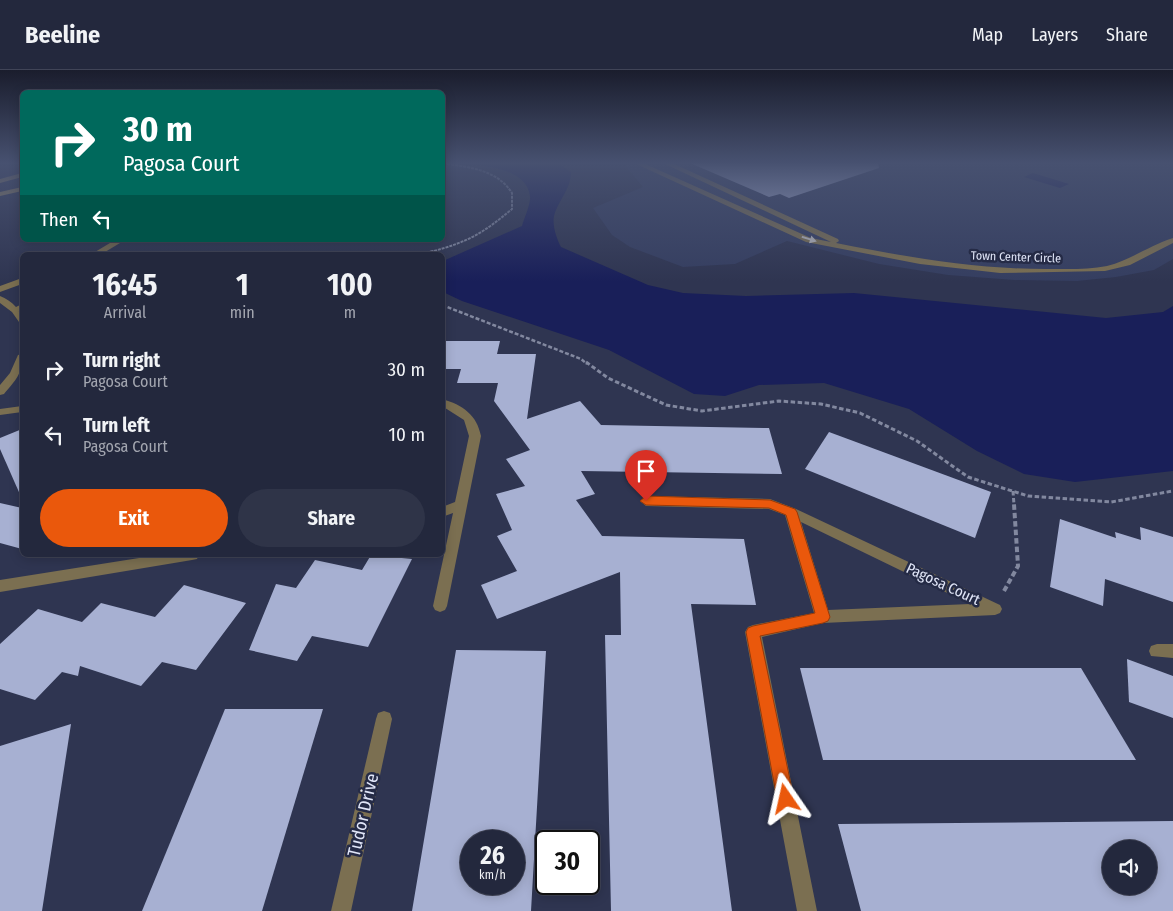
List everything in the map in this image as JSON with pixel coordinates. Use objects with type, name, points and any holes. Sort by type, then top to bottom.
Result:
[{"type":"street","name":"Town Center Circle","points":[[725,202],[809,240],[962,268],[1008,271],[1105,269],[1127,263],[1173,240]]},
{"type":"street","name":"Town Center Circle","points":[[751,202],[853,249]]},
{"type":"street","points":[[99,252],[117,242]]},
{"type":"street","points":[[0,289],[20,282]]},
{"type":"street","points":[[0,299],[19,309]]},
{"type":"street","points":[[0,392],[14,374],[20,361]]},
{"type":"street","points":[[440,606],[475,436],[474,423],[465,412],[445,403]]},
{"type":"street","points":[[0,412],[20,410]]},
{"type":"street","name":"Pagosa Court","points":[[646,501],[770,504],[791,512],[995,609]]},
{"type":"street","points":[[445,511],[461,505]]},
{"type":"street","points":[[791,512],[823,617]]},
{"type":"street","points":[[0,586],[180,557]]},
{"type":"street","name":"Pagosa Court","points":[[808,911],[753,632],[823,617],[995,609]]},
{"type":"street","points":[[1157,651],[1173,651]]},
{"type":"street","name":"Tudor Drive","points":[[341,911],[384,718]]},
{"type":"path","points":[[430,252],[453,246],[483,233],[512,209],[512,202]]},
{"type":"path","points":[[445,306],[580,359],[608,378],[666,404],[702,411],[779,401],[821,404],[860,412],[917,441],[968,477],[1028,496],[1110,502],[1158,492],[1173,491]]},
{"type":"path","points":[[995,609],[1018,566],[1013,491]]},
{"type":"shaded area","points":[[529,202],[560,202],[554,216],[554,228],[561,247],[648,285],[683,293],[746,296],[854,293],[1106,318],[1163,312],[1173,306],[1173,471],[1075,482],[1024,474],[977,451],[909,409],[824,383],[759,385],[725,396],[694,394],[609,350],[462,301],[445,293],[445,260],[522,226]]},
{"type":"shaded area","points":[[607,202],[1173,202],[1173,259],[1154,270],[1116,277],[1077,281],[1014,280],[948,275],[879,264],[787,241],[735,264],[683,267],[630,247],[612,235],[593,208]]},
{"type":"building","points":[[445,341],[500,341],[497,354],[536,354],[527,419],[580,401],[601,425],[769,428],[782,474],[581,471],[595,494],[576,500],[602,536],[744,539],[756,605],[691,604],[732,911],[611,911],[605,635],[621,635],[620,572],[497,619],[481,585],[517,571],[497,536],[512,530],[496,494],[525,486],[506,459],[530,450],[494,401],[498,383],[457,383],[461,369],[445,369]]},
{"type":"building","points":[[20,430],[20,494],[0,449],[0,438]]},
{"type":"building","points":[[829,432],[991,492],[975,538],[805,469]]},
{"type":"building","points":[[0,503],[20,508],[20,548],[0,543]]},
{"type":"building","points":[[1060,519],[1116,538],[1115,532],[1141,540],[1140,527],[1173,537],[1173,602],[1105,579],[1103,606],[1050,587]]},
{"type":"building","points":[[370,557],[412,559],[368,647],[312,636],[297,661],[249,650],[276,584],[296,588],[315,560],[362,570]]},
{"type":"building","points":[[184,585],[246,603],[196,670],[162,662],[141,686],[80,666],[78,676],[62,672],[35,700],[0,689],[0,644],[38,609],[82,622],[101,603],[155,617]]},
{"type":"building","points":[[456,650],[546,651],[531,911],[412,911]]},
{"type":"building","points":[[1127,659],[1173,676],[1173,718],[1129,702]]},
{"type":"building","points":[[800,668],[1081,668],[1136,760],[823,760]]},
{"type":"building","points":[[225,709],[323,709],[262,911],[142,911]]},
{"type":"building","points":[[71,724],[42,911],[0,911],[0,746]]},
{"type":"building","points":[[1173,821],[1173,911],[861,911],[838,824]]},
{"type":"route","points":[[646,501],[770,504],[791,512],[823,617],[753,632],[786,799]]}]
